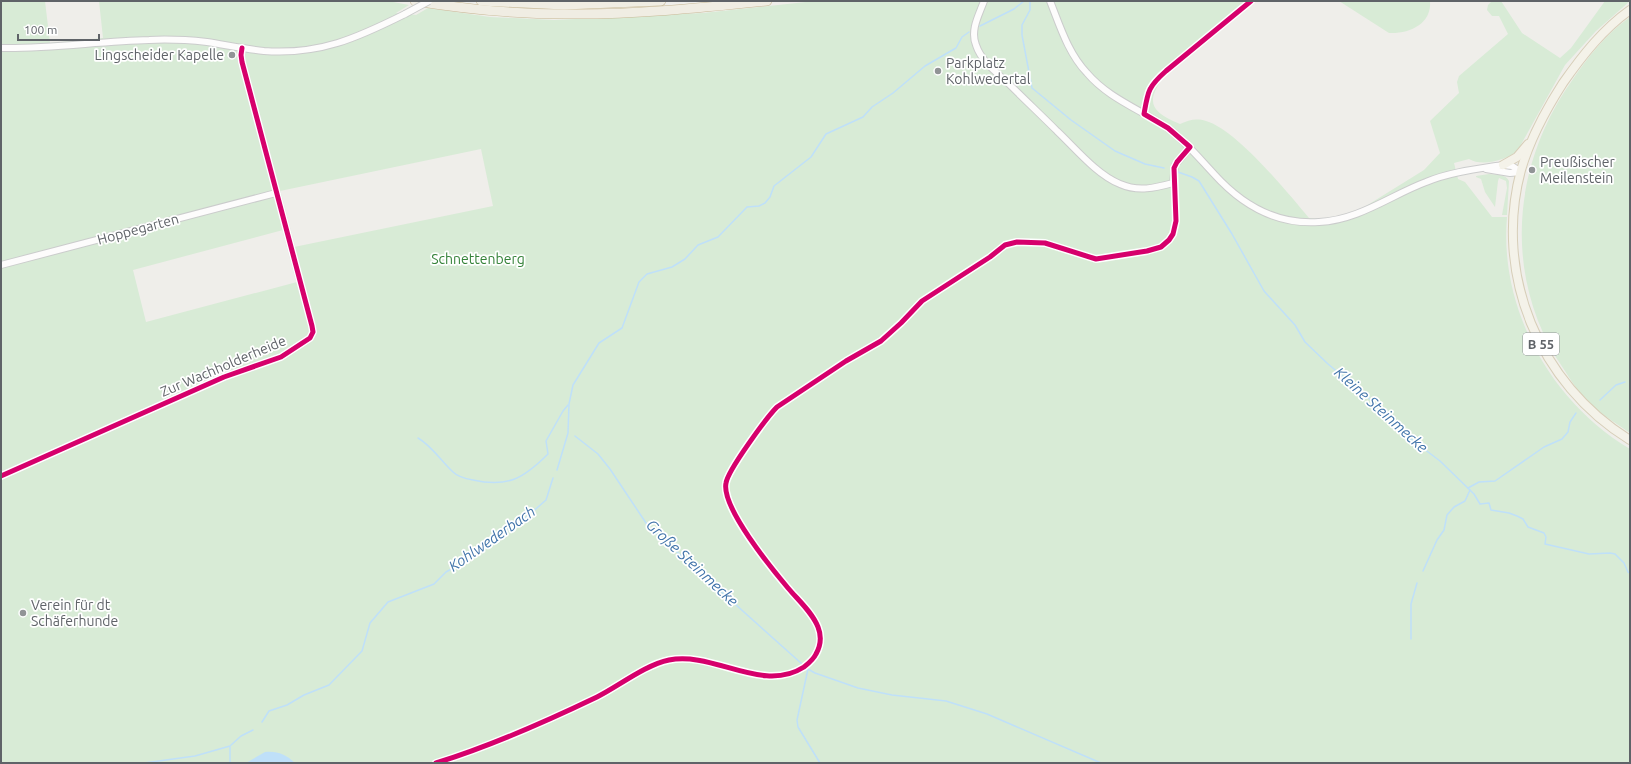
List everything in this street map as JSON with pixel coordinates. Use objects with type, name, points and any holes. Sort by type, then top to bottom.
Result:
[{"type":"highway","points":[[415,1],[486,10],[565,14],[604,14],[767,1]]},
{"type":"highway","points":[[481,1],[564,5],[660,1]]},
{"type":"main road","name":"B 55","points":[[1630,10],[1602,34],[1575,66],[1544,114],[1533,138],[1521,172],[1515,204],[1514,243],[1518,280],[1528,317],[1549,358],[1572,391],[1594,414],[1630,440]]},
{"type":"main road","name":"B 55","points":[[1503,165],[1517,157],[1533,138]]},
{"type":"street","points":[[1,48],[59,47],[150,40],[189,40],[264,51],[315,49],[350,40],[405,14],[428,1]]},
{"type":"street","points":[[984,1],[976,20],[974,37],[980,54],[996,72],[1037,112],[1092,165],[1108,178],[1121,185],[1135,188],[1151,188],[1173,183],[1175,165],[1190,147]]},
{"type":"street","points":[[1050,1],[1071,51],[1079,64],[1091,78],[1122,101],[1168,128],[1190,147],[1228,189],[1245,202],[1271,215],[1300,222],[1321,222],[1345,218],[1367,210],[1426,182],[1453,174],[1503,165],[1512,166],[1521,172]]},
{"type":"street","name":"Zur Wachholderheide","points":[[1,476],[224,378],[281,357],[310,338],[313,332],[312,326],[242,62],[242,48]]},
{"type":"street","points":[[1482,169],[1510,174],[1521,172]]},
{"type":"street","name":"Hoppegarten","points":[[1,265],[276,193]]},
{"type":"green space","name":"Schnettenberg","points":[[1,1],[45,1],[50,43],[103,38],[99,1],[388,1],[409,5],[396,13],[416,15],[428,8],[490,17],[554,20],[703,13],[815,1],[1256,1],[1166,74],[1155,91],[1153,98],[1154,104],[1156,110],[1180,124],[1196,120],[1206,121],[1232,136],[1261,163],[1309,218],[1319,219],[1330,218],[1358,211],[1424,170],[1440,153],[1430,121],[1459,93],[1457,82],[1459,76],[1508,34],[1499,16],[1492,16],[1487,10],[1488,5],[1492,1],[1501,1],[1522,33],[1560,58],[1571,48],[1605,1],[1630,1],[1596,31],[1565,65],[1518,150],[1514,154],[1495,161],[1481,162],[1469,159],[1454,163],[1458,179],[1465,182],[1492,217],[1507,217],[1507,251],[1512,285],[1522,318],[1536,350],[1554,379],[1576,406],[1602,429],[1630,449],[1630,763],[1,763]],"holes":[[[481,149],[493,206],[294,247],[280,191]],[[283,230],[297,282],[146,322],[133,270]]]},
{"type":"green space","points":[[1339,1],[1430,1],[1430,9],[1427,16],[1418,26],[1404,32],[1389,33]]},
{"type":"green space","points":[[1630,17],[1630,433],[1599,411],[1582,396],[1573,384],[1545,337],[1531,301],[1524,263],[1522,226],[1526,188],[1536,151],[1551,116],[1571,82],[1591,55],[1605,38]]},
{"type":"green space","points":[[1489,174],[1506,177],[1509,181],[1507,215],[1502,215],[1507,188],[1506,181],[1499,178],[1495,207],[1485,192],[1481,179],[1476,177]]},
{"type":"water","points":[[265,752],[281,754],[288,757],[295,763],[246,763]]},
{"type":"waterway","name":"Kohlwederbach","points":[[980,26],[1014,9],[1024,1]]},
{"type":"waterway","name":"Kleine Steinmecke","points":[[1030,1],[1030,10],[1022,25],[1022,35],[1032,88],[1071,120],[1115,151],[1145,164],[1164,168]]},
{"type":"waterway","name":"Kohlwederbach","points":[[557,470],[568,433],[569,404],[573,385],[599,343],[622,328],[639,282],[647,274],[672,267],[685,259],[698,245],[718,237],[747,207],[759,206],[765,203],[770,197],[774,186],[811,157],[826,134],[863,117],[872,107],[893,93],[925,66],[956,48],[962,37],[969,32]]},
{"type":"waterway","name":"Kleine Steinmecke","points":[[1178,172],[1199,181],[1232,234],[1264,291],[1295,325],[1305,342],[1328,364],[1370,399],[1407,436],[1440,461],[1474,494],[1480,504],[1489,503],[1491,510],[1509,513],[1523,519],[1528,527],[1544,533],[1546,537],[1545,544],[1589,554],[1615,554],[1624,563],[1628,572],[1630,573]]},
{"type":"waterway","points":[[1600,400],[1616,385],[1625,382]]},
{"type":"waterway","points":[[418,438],[428,445],[457,475],[463,478],[485,482],[506,482],[523,475],[548,454],[546,441],[568,405]]},
{"type":"waterway","points":[[1468,488],[1479,482],[1495,481],[1544,447],[1562,439],[1568,432],[1570,422],[1576,413]]},
{"type":"waterway","name":"Große Steinmecke","points":[[575,436],[598,454],[610,469],[648,526],[802,664]]},
{"type":"waterway","name":"Kohlwederbach","points":[[262,722],[269,711],[287,705],[304,695],[329,685],[362,651],[370,623],[388,602],[434,584],[446,572],[462,563],[480,545],[522,521],[546,500],[553,478]]},
{"type":"waterway","points":[[1423,571],[1437,540],[1444,530],[1447,515],[1454,507],[1465,501],[1470,490]]},
{"type":"waterway","points":[[1411,639],[1411,604],[1417,583]]},
{"type":"waterway","name":"Große Steinmecke","points":[[806,668],[815,673],[858,688],[892,695],[946,701],[987,714],[1101,763]]},
{"type":"waterway","points":[[808,669],[797,720],[798,727],[820,763]]},
{"type":"waterway","name":"Kohlwederbach","points":[[144,763],[195,756],[230,746],[241,736],[253,730]]},
{"type":"waterway","points":[[230,747],[230,763]]},
{"type":"cycle path","points":[[436,763],[477,749],[538,724],[597,697],[651,666],[669,660],[686,659],[703,661],[755,674],[772,676],[788,674],[804,667],[809,663],[818,651],[820,644],[818,627],[809,611],[760,553],[739,522],[731,507],[727,494],[726,483],[728,476],[740,456],[777,407],[846,361],[881,341],[922,301],[990,257],[1005,245],[1017,242],[1045,243],[1096,259],[1147,251],[1161,247],[1169,240],[1173,234],[1176,221],[1174,168],[1177,162],[1190,147],[1168,128],[1144,114],[1148,95],[1152,86],[1166,71],[1251,1]]},
{"type":"cycle path","points":[[1,476],[224,377],[281,357],[310,338],[313,332],[312,326],[242,62],[242,48]]},
{"type":"place","name":"Lingscheider Kapelle","points":[[232,55]]},
{"type":"place","name":"Parkplatz Kohlwedertal","points":[[938,71]]},
{"type":"place","name":"Preußischer Meilenstein","points":[[1532,170]]},
{"type":"place","name":"Verein für dt Schäferhunde","points":[[23,613]]}]
